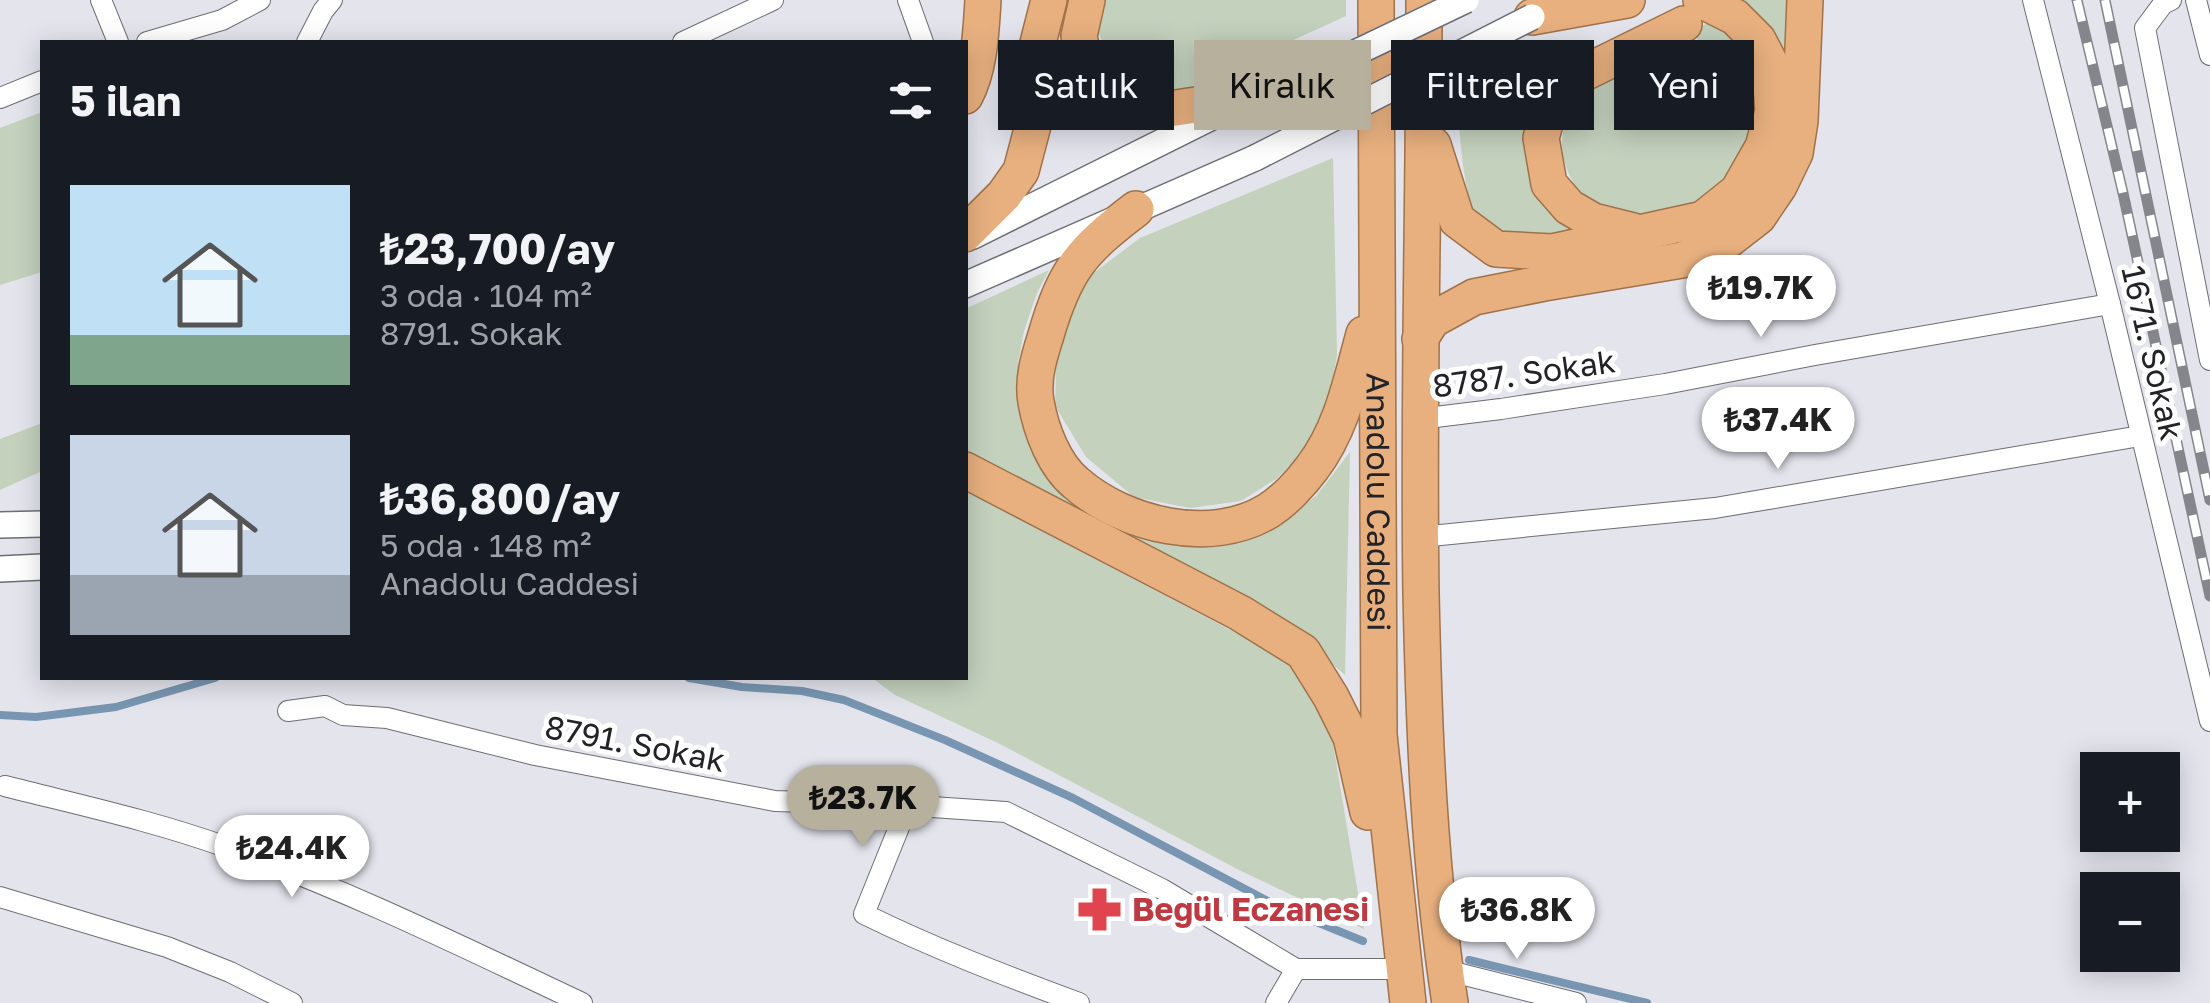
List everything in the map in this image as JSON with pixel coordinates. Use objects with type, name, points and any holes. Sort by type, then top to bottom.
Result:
[{"type":"highway","points":[[968,91],[981,36],[983,0]]},
{"type":"highway","points":[[968,233],[1021,171],[1036,114],[1036,51],[1049,0]]},
{"type":"highway","points":[[1087,0],[1079,36],[1084,61],[1102,82],[1123,98],[1156,111],[1194,105]]},
{"type":"highway","name":"Anadolu Caddesi","points":[[1376,0],[1379,735],[1405,986]]},
{"type":"highway","name":"Anadolu Caddesi","points":[[1424,0],[1424,40]]},
{"type":"highway","points":[[1532,17],[1627,0]]},
{"type":"highway","points":[[1420,339],[1432,320],[1474,298],[1544,282],[1682,260],[1726,241],[1758,218],[1795,153],[1805,0]]},
{"type":"highway","points":[[1429,130],[1457,220],[1496,250],[1552,252],[1644,233],[1703,219],[1738,191],[1763,147],[1773,111],[1768,61],[1758,40],[1736,18],[1692,12],[1578,76],[1554,96],[1541,138],[1549,184],[1569,207],[1593,221],[1644,233]]},
{"type":"highway","name":"Anadolu Caddesi","points":[[1424,130],[1419,419],[1424,732],[1430,848],[1447,987]]},
{"type":"highway","points":[[1136,209],[1101,235],[1077,261],[1060,290],[1036,368],[1036,401],[1058,462],[1074,482],[1102,503],[1131,516],[1166,525],[1205,528],[1238,523],[1268,511],[1285,497],[1312,469],[1338,426],[1376,295]]},
{"type":"highway","points":[[968,472],[1240,613],[1303,652],[1332,697],[1351,737],[1405,986]]},
{"type":"street","points":[[102,0],[117,40]]},
{"type":"street","points":[[154,40],[222,20],[260,0]]},
{"type":"street","points":[[308,40],[332,0]]},
{"type":"street","points":[[687,40],[773,0]]},
{"type":"street","points":[[908,0],[922,40]]},
{"type":"street","points":[[1371,45],[1466,0]]},
{"type":"street","points":[[968,283],[1255,158],[1572,0]]},
{"type":"street","name":"1671. Sokak","points":[[2033,0],[2210,721]]},
{"type":"street","points":[[2171,0],[2145,28],[2210,360]]},
{"type":"street","points":[[2196,0],[2210,56]]},
{"type":"street","points":[[0,98],[40,82]]},
{"type":"street","points":[[968,235],[1194,125]]},
{"type":"street","name":"8787. Sokak","points":[[1419,419],[1665,384],[2110,304]]},
{"type":"street","points":[[1420,536],[1716,508],[2140,436]]},
{"type":"street","points":[[0,525],[40,524]]},
{"type":"street","points":[[0,569],[40,568]]},
{"type":"street","name":"8791. Sokak","points":[[288,712],[325,706],[343,714],[387,718],[534,755],[775,801],[1006,812],[1162,888],[1296,969]]},
{"type":"street","points":[[6,786],[227,847],[445,937],[582,1003]]},
{"type":"street","points":[[908,806],[864,914],[996,972],[1079,1003]]},
{"type":"street","points":[[0,897],[166,947],[230,972],[292,1003]]},
{"type":"street","points":[[1276,1003],[1296,969],[1405,986]]},
{"type":"street","points":[[1447,987],[1576,1003]]},
{"type":"green space","points":[[1104,0],[1346,0],[1346,16],[1293,40],[1194,40],[1194,85],[1174,95],[1174,40],[1101,40],[1098,32]]},
{"type":"green space","points":[[1738,0],[1791,0],[1786,71]]},
{"type":"green space","points":[[1711,22],[1734,40],[1698,40],[1693,29]]},
{"type":"green space","points":[[1754,69],[1759,87],[1754,127]]},
{"type":"green space","points":[[1614,76],[1614,130],[1753,130],[1740,161],[1719,188],[1687,207],[1633,215],[1597,206],[1581,193],[1563,155],[1564,130],[1594,130],[1594,87]]},
{"type":"green space","points":[[40,113],[40,273],[0,285],[0,128]]},
{"type":"green space","points":[[1460,130],[1548,130],[1548,208],[1571,230],[1520,236],[1484,224],[1468,193]]},
{"type":"green space","points":[[1333,158],[1337,355],[1328,409],[1307,449],[1276,479],[1241,501],[1190,508],[1134,497],[1086,457],[1055,406],[1057,330],[1087,278],[1140,238]]},
{"type":"green space","points":[[1049,270],[1024,331],[1018,363],[1023,397],[1075,497],[1272,526],[1316,496],[1350,452],[1345,675],[1312,646],[968,455],[968,308]]},
{"type":"green space","points":[[40,424],[40,472],[0,490],[0,439]]},
{"type":"green space","points":[[968,493],[1282,657],[1307,683],[1332,738],[1364,929],[1241,871],[998,743],[895,695],[875,680],[968,680]]},
{"type":"waterway","points":[[0,715],[36,717],[116,707],[208,680]]},
{"type":"waterway","points":[[701,680],[802,691],[844,700],[1073,798],[1277,906],[1363,941]]},
{"type":"waterway","points":[[1469,960],[1647,1003]]},
{"type":"railway","points":[[2077,0],[2210,596]]},
{"type":"railway","points":[[2105,0],[2210,500]]},
{"type":"place","name":"Begül Eczanesi","points":[[1099,910]]}]
